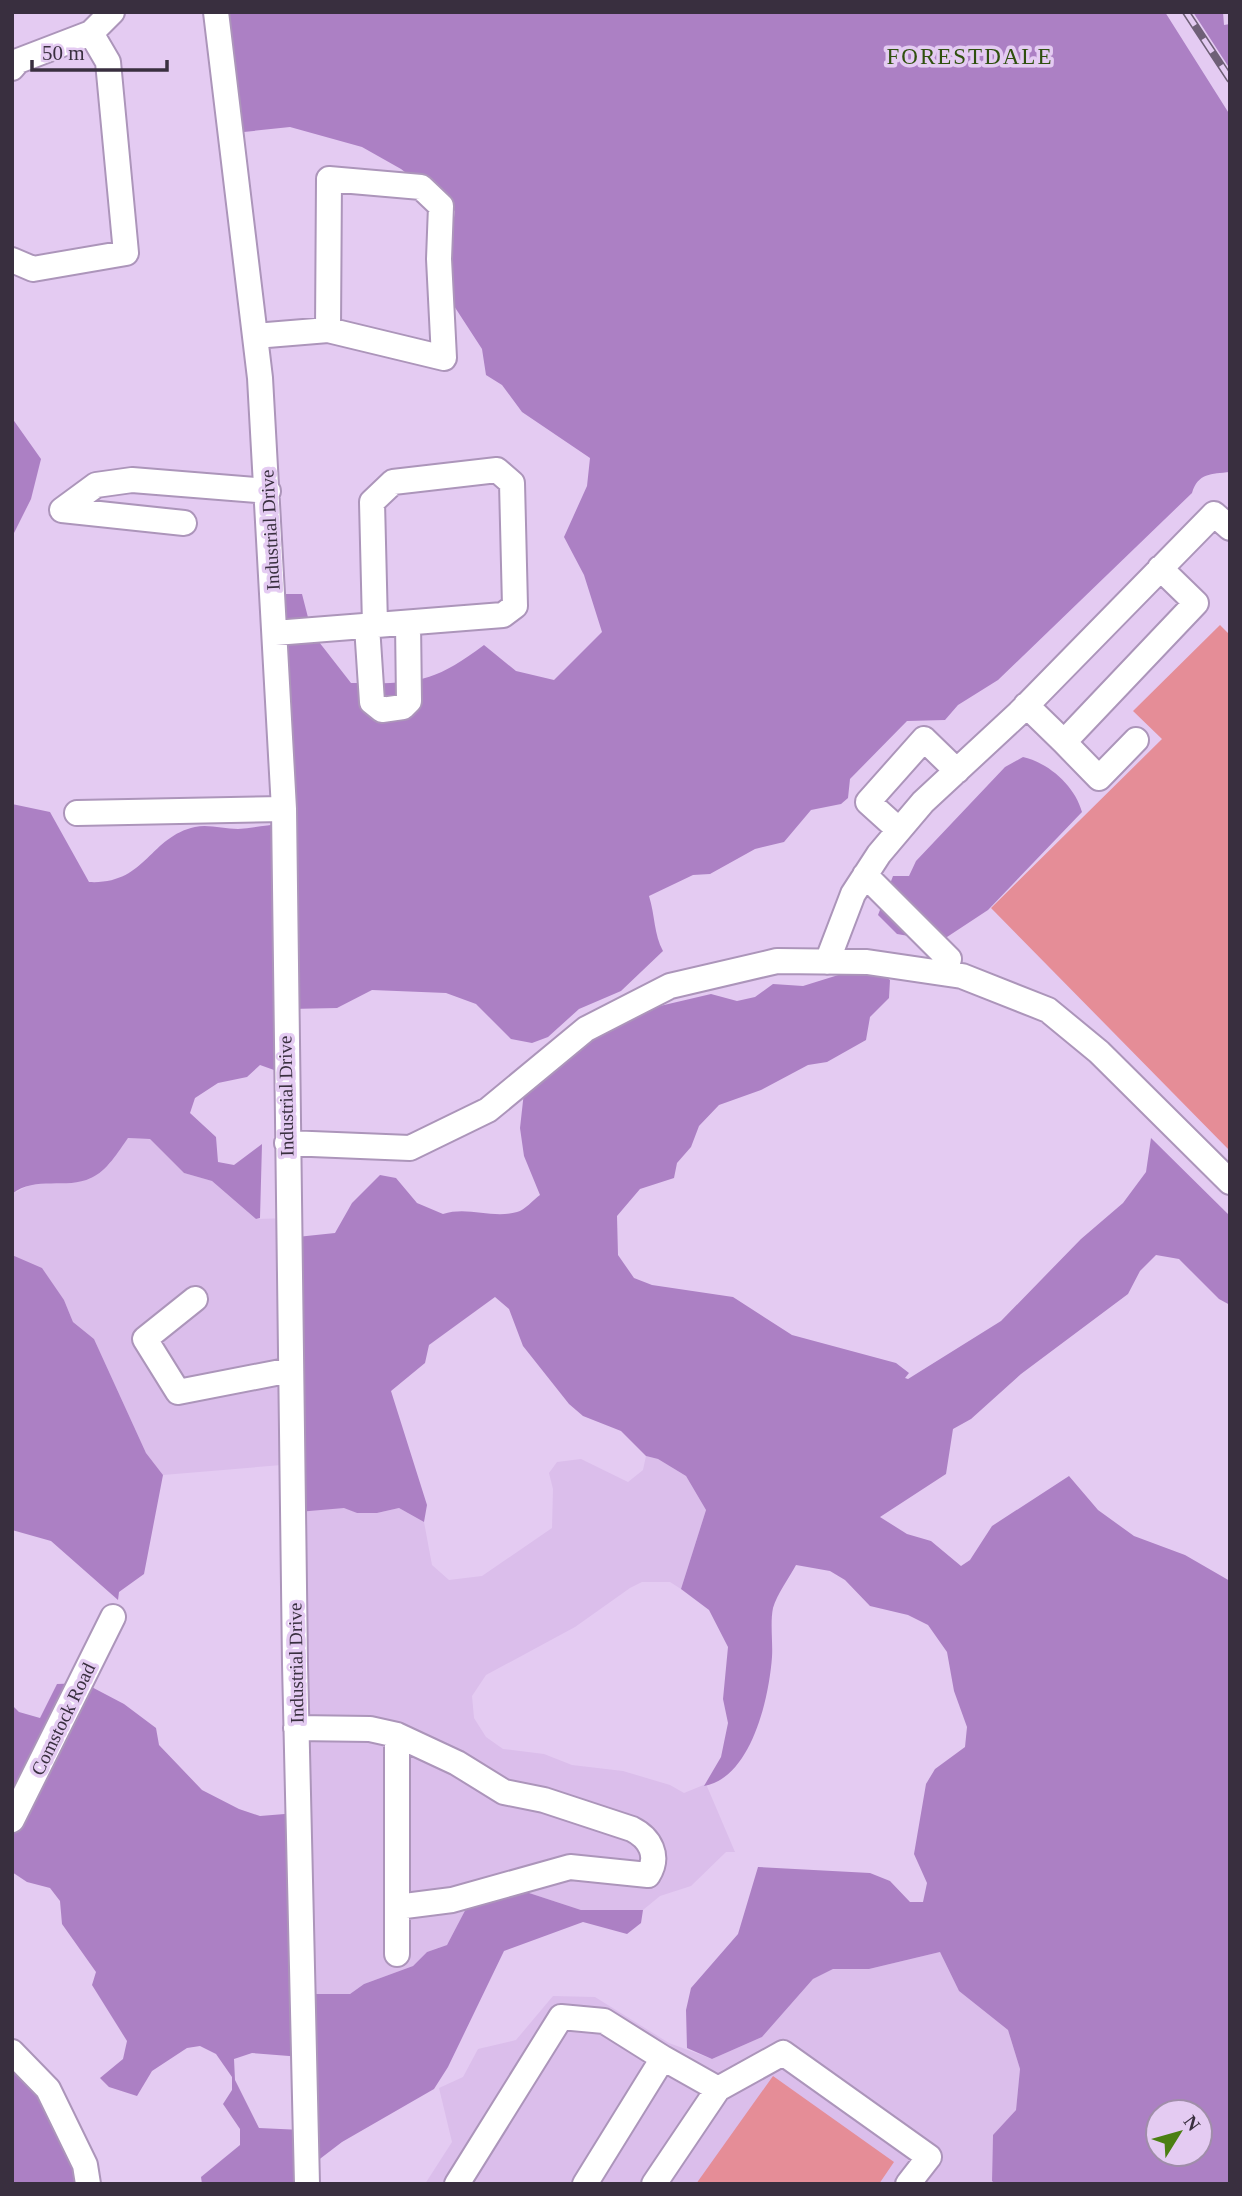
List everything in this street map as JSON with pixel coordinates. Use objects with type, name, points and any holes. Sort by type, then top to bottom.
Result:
[{"type":"street","points":[[12,68],[18,61],[90,33],[112,12]]},
{"type":"street","name":"Industrial Drive","points":[[216,12],[256,336],[268,491],[284,809],[296,1728],[307,2184]]},
{"type":"street","points":[[12,260],[33,269],[126,253],[108,62],[90,33]]},
{"type":"street","points":[[256,336],[328,330],[444,358],[439,259],[441,206],[421,187],[329,179],[328,330]]},
{"type":"street","points":[[275,633],[371,625],[408,622],[503,615],[515,606],[512,483],[497,470],[393,482],[372,502],[371,625],[372,702],[382,710],[403,708],[409,701],[408,622]]},
{"type":"street","points":[[184,523],[62,510],[96,485],[132,481],[268,491]]},
{"type":"street","points":[[827,962],[853,894],[899,830],[1214,514],[1230,528]]},
{"type":"street","points":[[1064,742],[1196,603],[1160,568]]},
{"type":"street","points":[[1026,705],[1099,778],[1136,740]]},
{"type":"street","points":[[899,830],[868,802],[924,739],[957,771]]},
{"type":"street","points":[[77,813],[284,809]]},
{"type":"street","points":[[865,875],[949,959]]},
{"type":"street","points":[[287,1143],[410,1148],[488,1110],[586,1028],[670,986],[777,961],[867,962],[962,976],[1048,1010],[1099,1052],[1230,1182]]},
{"type":"street","points":[[195,1299],[145,1339],[178,1392],[291,1370]]},
{"type":"street","name":"Comstock Road","points":[[12,1820],[113,1617]]},
{"type":"street","points":[[296,1728],[370,1729],[397,1735],[457,1763],[504,1792],[544,1800],[646,1836],[652,1843],[652,1868],[648,1875],[570,1867],[452,1900],[397,1907]]},
{"type":"street","points":[[397,1735],[397,1954]]},
{"type":"street","points":[[457,2184],[561,2017],[604,2021],[718,2089]]},
{"type":"street","points":[[12,2052],[48,2089],[85,2165],[88,2184]]},
{"type":"street","points":[[654,2184],[718,2089],[783,2053],[929,2157],[908,2184]]},
{"type":"street","points":[[584,2184],[663,2058]]},
{"type":"shaded area","points":[[218,12],[1165,12],[1230,115],[1230,472],[1202,478],[1192,493],[998,680],[958,705],[945,720],[907,721],[850,779],[848,798],[841,804],[811,810],[784,842],[755,849],[710,874],[693,875],[649,896],[663,951],[621,991],[579,1009],[548,1037],[532,1043],[511,1039],[476,1004],[446,993],[372,990],[337,1008],[290,1009],[288,1075],[260,1065],[247,1077],[218,1083],[195,1098],[190,1113],[216,1137],[218,1162],[234,1165],[262,1144],[260,1218],[256,1219],[212,1181],[184,1173],[150,1139],[128,1138],[107,1166],[91,1178],[71,1183],[31,1185],[12,1194],[12,804],[50,812],[89,882],[108,881],[123,876],[135,869],[167,840],[195,827],[238,829],[281,824],[276,594],[302,594],[312,633],[351,683],[391,683],[422,679],[450,668],[484,645],[516,671],[554,680],[602,632],[584,575],[564,537],[587,486],[590,458],[522,412],[502,385],[486,375],[482,349],[443,289],[455,211],[401,169],[362,147],[290,127],[234,133]]},
{"type":"shaded area","points":[[1193,12],[1223,12],[1224,25],[1230,24],[1230,69]]},
{"type":"shaded area","points":[[12,418],[41,459],[31,499],[12,537]]},
{"type":"shaded area","points":[[1023,757],[1042,764],[1060,777],[1079,802],[1082,812],[988,910],[947,937],[926,939],[897,934],[878,915],[893,876],[909,876],[916,861],[1005,767]]},
{"type":"shaded area","points":[[848,972],[882,974],[890,980],[889,998],[870,1017],[866,1040],[827,1062],[808,1065],[761,1090],[719,1105],[699,1126],[691,1147],[677,1163],[674,1178],[640,1189],[617,1216],[618,1255],[634,1278],[652,1285],[733,1297],[792,1335],[896,1363],[909,1373],[905,1378],[908,1379],[1001,1321],[1081,1239],[1123,1203],[1146,1172],[1151,1138],[1230,1216],[1230,1305],[1219,1299],[1179,1259],[1156,1255],[1140,1271],[1128,1294],[1021,1374],[971,1419],[953,1429],[946,1474],[880,1517],[907,1534],[931,1541],[961,1566],[970,1560],[992,1526],[1069,1476],[1098,1510],[1134,1536],[1185,1555],[1230,1581],[1230,2184],[995,2184],[992,2181],[993,2135],[1016,2110],[1020,2069],[1008,2030],[959,1991],[940,1952],[869,1969],[833,1969],[813,1979],[762,2037],[712,2059],[687,2048],[686,2010],[691,1988],[738,1934],[758,1867],[870,1873],[890,1881],[910,1902],[923,1902],[927,1883],[914,1854],[926,1784],[935,1769],[965,1747],[967,1727],[954,1691],[947,1652],[928,1625],[908,1615],[870,1606],[845,1580],[830,1571],[796,1565],[773,1608],[772,1657],[767,1694],[754,1734],[734,1768],[720,1780],[704,1786],[721,1757],[728,1723],[723,1699],[728,1647],[709,1610],[681,1589],[706,1510],[686,1476],[658,1459],[646,1456],[621,1431],[583,1416],[569,1404],[523,1346],[509,1309],[495,1297],[429,1345],[425,1363],[391,1391],[427,1505],[424,1522],[399,1508],[377,1513],[357,1513],[344,1508],[298,1512],[297,1237],[335,1233],[352,1203],[380,1175],[396,1178],[417,1203],[443,1214],[462,1211],[508,1214],[520,1211],[540,1195],[524,1156],[520,1128],[524,1092],[534,1073],[630,1013],[711,994],[737,1001],[755,997],[773,984],[803,986]]},
{"type":"shaded area","points":[[128,1138],[150,1139],[184,1173],[212,1181],[256,1219],[292,1218],[294,1464],[163,1475],[146,1453],[94,1339],[73,1322],[64,1300],[12,1255],[12,1194],[32,1184],[90,1179],[110,1163]]},
{"type":"shaded area","points":[[12,1255],[42,1268],[64,1300],[73,1322],[94,1339],[146,1453],[163,1475],[144,1574],[119,1592],[118,1600],[51,1541],[12,1530]]},
{"type":"shaded area","points":[[646,1456],[658,1459],[686,1476],[706,1510],[681,1589],[670,1582],[642,1582],[575,1627],[486,1675],[472,1696],[474,1718],[486,1737],[503,1749],[544,1754],[572,1765],[623,1771],[670,1785],[684,1793],[706,1784],[735,1852],[726,1852],[691,1886],[660,1896],[643,1910],[581,1910],[523,1891],[470,1901],[447,1945],[427,1952],[413,1966],[364,1984],[350,1994],[302,1994],[298,1512],[345,1507],[357,1513],[377,1513],[399,1508],[424,1522],[432,1565],[449,1580],[482,1576],[552,1528],[553,1489],[549,1473],[557,1462],[581,1459],[628,1482],[643,1470]]},
{"type":"shaded area","points":[[84,1683],[124,1704],[156,1728],[159,1745],[202,1790],[239,1809],[260,1816],[297,1813],[302,1994],[350,1994],[364,1984],[413,1966],[427,1952],[447,1945],[470,1901],[523,1891],[581,1910],[643,1910],[641,1923],[627,1934],[583,1922],[504,1951],[448,2067],[434,2089],[342,2142],[308,2168],[309,2184],[202,2184],[201,2177],[240,2145],[240,2129],[223,2104],[232,2090],[232,2077],[216,2054],[200,2046],[187,2048],[152,2071],[137,2096],[109,2087],[100,2078],[123,2059],[127,2041],[92,1985],[96,1972],[62,1924],[60,1901],[50,1888],[27,1882],[12,1872],[12,1705],[19,1712],[40,1718],[57,1684]],"holes":[[[252,2053],[302,2057],[302,2130],[259,2128],[235,2080],[234,2059]]]},
{"type":"shaded area","points":[[940,1952],[959,1991],[1008,2030],[1020,2069],[1016,2110],[993,2136],[992,2181],[995,2184],[425,2184],[452,2142],[439,2088],[463,2077],[478,2049],[516,2040],[553,1996],[595,1997],[669,2043],[712,2059],[762,2037],[813,1979],[833,1969],[869,1969]]},
{"type":"shaded area","points":[[12,2057],[40,2091],[83,2184],[12,2184]]},
{"type":"building","points":[[1220,625],[1230,635],[1230,1151],[991,908],[1162,739],[1133,711]]},
{"type":"building","points":[[773,2076],[894,2162],[879,2184],[696,2184]]},
{"type":"railway","points":[[1186,12],[1230,79]]},
{"type":"district","name":"FORESTDALE","points":[[970,56]]}]
